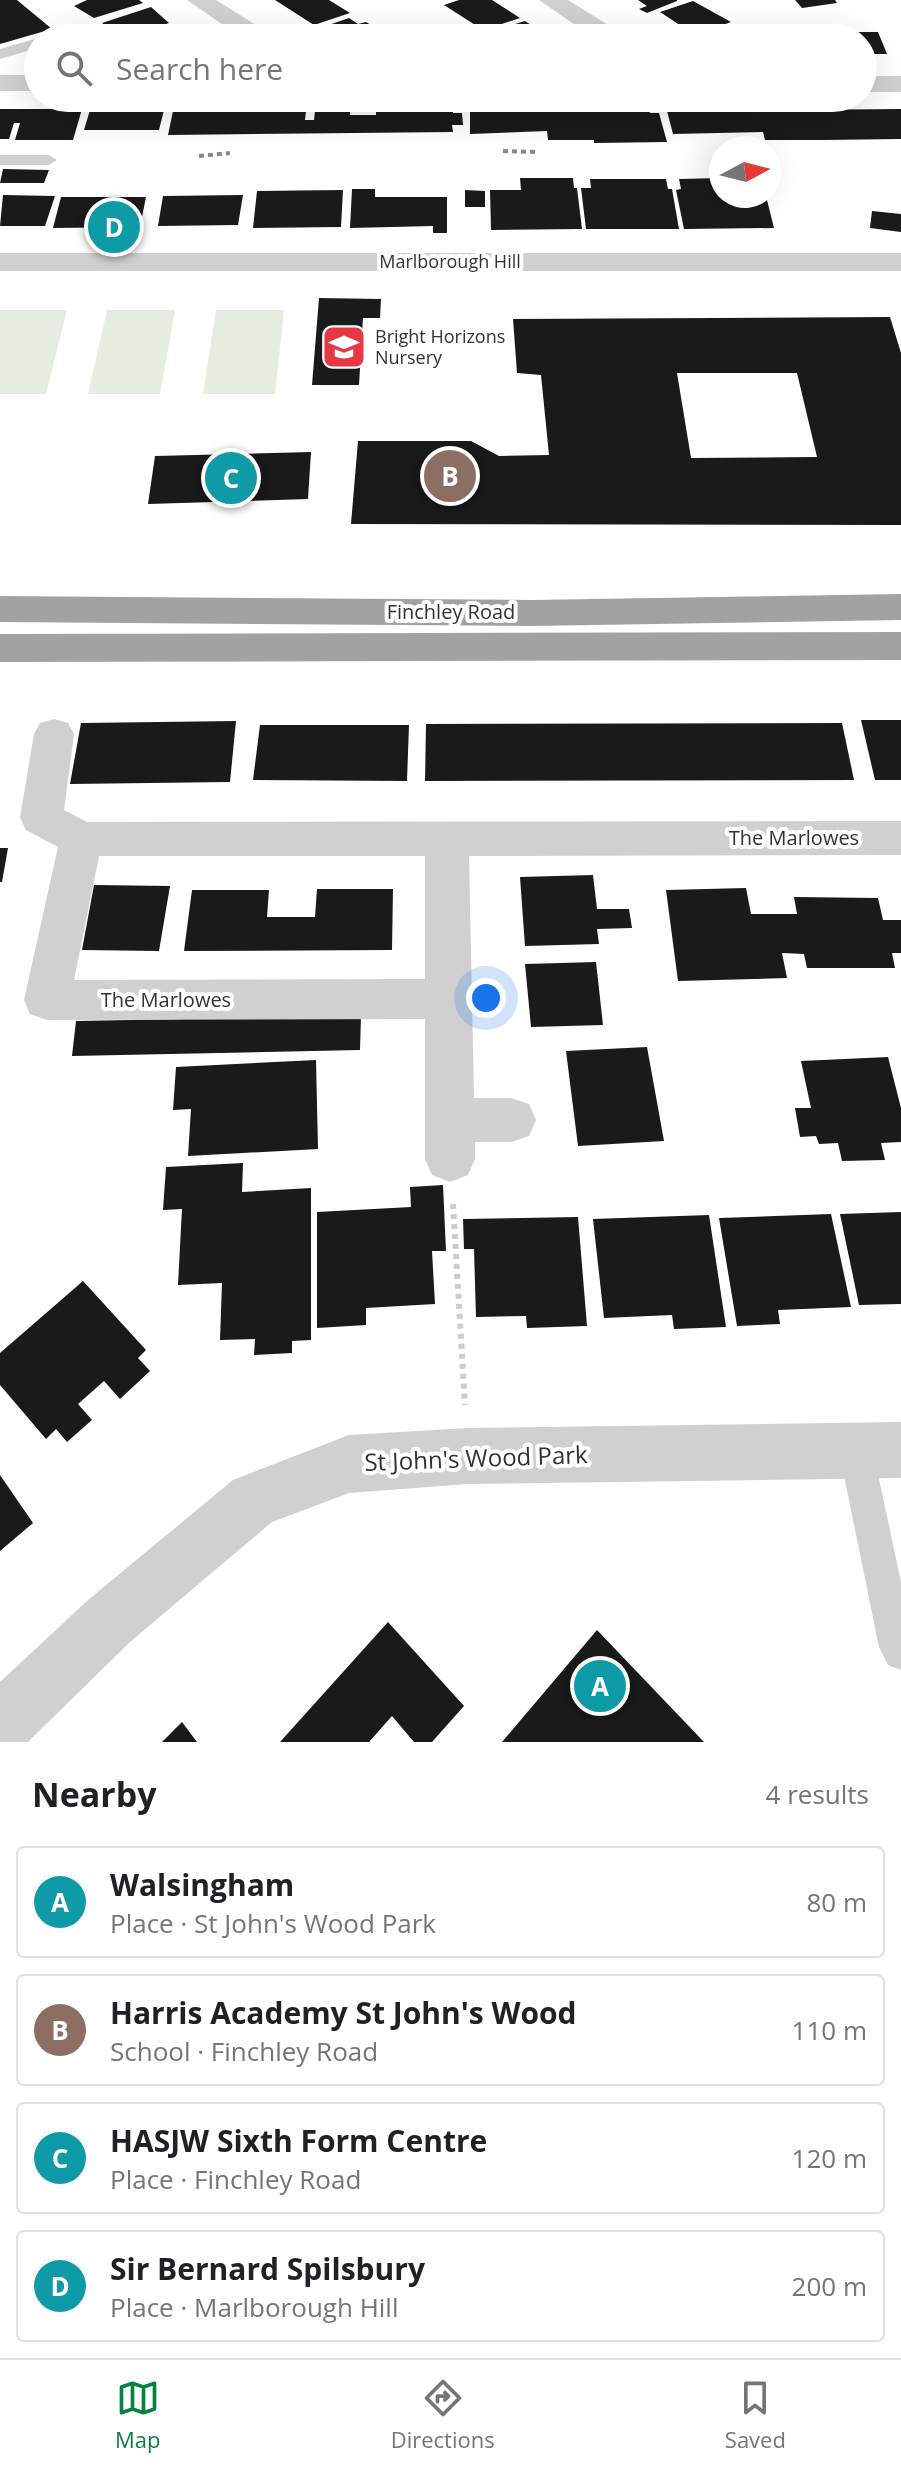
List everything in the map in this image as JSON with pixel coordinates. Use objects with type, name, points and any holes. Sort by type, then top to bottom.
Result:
[{"type":"highway","name":"Finchley Road","points":[[0,609],[531,613],[901,607]]},
{"type":"highway","name":"Finchley Road","points":[[0,648],[901,646]]},
{"type":"street","points":[[199,0],[238,24]]},
{"type":"street","points":[[551,0],[590,24]]},
{"type":"street","points":[[0,83],[24,83]]},
{"type":"street","points":[[877,84],[901,84]]},
{"type":"street","name":"Marlborough Hill","points":[[0,262],[901,262]]},
{"type":"street","name":"The Marlowes","points":[[54,734],[41,818],[81,839],[901,838]]},
{"type":"street","points":[[447,838],[450,1140],[511,1120]]},
{"type":"street","name":"The Marlowes","points":[[81,839],[47,1000],[449,999]]},
{"type":"street","name":"St John's Wood Park","points":[[0,1725],[109,1621],[253,1500],[349,1464],[468,1456],[879,1450]]},
{"type":"lane","points":[[0,54],[24,47]]},
{"type":"lane","points":[[0,160],[49,160]]},
{"type":"lane","points":[[879,1450],[897,1647],[901,1652]]},
{"type":"path","points":[[450,1140],[468,1456]]},
{"type":"shaded area","points":[[0,310],[67,310],[46,394],[0,394]]},
{"type":"shaded area","points":[[107,310],[175,310],[160,394],[88,394]]},
{"type":"shaded area","points":[[216,310],[284,310],[275,394],[203,394]]},
{"type":"building","points":[[0,0],[17,0],[46,24],[24,24],[24,37],[0,44]]},
{"type":"building","points":[[87,0],[139,0],[143,3],[94,18],[74,6]]},
{"type":"building","points":[[275,0],[329,0],[350,13],[312,24]]},
{"type":"building","points":[[459,0],[492,0],[520,18],[502,24],[474,24],[444,5]]},
{"type":"building","points":[[638,0],[677,1],[647,13],[639,9],[647,6]]},
{"type":"building","points":[[795,0],[835,0],[837,3],[802,8]]},
{"type":"building","points":[[693,1],[731,22],[678,24],[660,12]]},
{"type":"building","points":[[151,7],[169,23],[103,24]]},
{"type":"building","points":[[349,18],[358,24],[332,24]]},
{"type":"building","points":[[877,32],[878,32],[887,54],[877,54]]},
{"type":"building","points":[[0,109],[81,112],[73,140],[15,140],[20,123],[14,123],[9,139],[0,139]]},
{"type":"building","points":[[877,109],[901,109],[901,139],[781,140],[781,136],[764,136],[763,132],[673,134],[667,112],[877,112]]},
{"type":"building","points":[[89,112],[164,112],[159,130],[84,130]]},
{"type":"building","points":[[173,112],[306,112],[305,120],[314,120],[315,112],[376,115],[376,112],[462,113],[463,125],[452,125],[453,132],[168,135]]},
{"type":"building","points":[[470,112],[650,112],[659,113],[667,142],[548,140],[547,131],[470,134]]},
{"type":"building","points":[[3,169],[49,170],[44,183],[0,183]]},
{"type":"building","points":[[520,178],[573,178],[582,229],[491,230],[490,190],[521,190]]},
{"type":"building","points":[[709,178],[709,208],[769,208],[774,228],[684,229],[676,190],[681,189],[679,179]]},
{"type":"building","points":[[590,179],[666,179],[668,189],[672,189],[679,229],[586,229],[581,188],[591,188]]},
{"type":"building","points":[[352,189],[375,189],[375,197],[447,197],[447,233],[433,233],[433,226],[350,228]]},
{"type":"building","points":[[343,190],[341,227],[253,228],[257,191]]},
{"type":"building","points":[[465,190],[485,191],[485,207],[465,207]]},
{"type":"building","points":[[3,195],[55,196],[45,226],[0,226]]},
{"type":"building","points":[[243,195],[238,225],[158,226],[163,196]]},
{"type":"building","points":[[61,197],[146,197],[140,227],[53,228]]},
{"type":"building","points":[[872,211],[901,214],[901,232],[870,228]]},
{"type":"building","name":"Bright Horizons Nursery","points":[[319,298],[381,299],[380,318],[363,318],[359,385],[312,385]]},
{"type":"building","points":[[890,317],[901,353],[901,525],[351,524],[358,441],[471,441],[499,456],[549,455],[541,375],[517,373],[513,319]],"holes":[[[677,373],[797,373],[817,457],[691,458]]]},
{"type":"building","points":[[311,452],[308,499],[148,504],[155,456]]},
{"type":"building","points":[[861,720],[901,720],[901,780],[875,780]]},
{"type":"building","points":[[236,721],[230,782],[70,784],[81,723]]},
{"type":"building","points":[[842,723],[854,780],[425,781],[426,724]]},
{"type":"building","points":[[260,725],[409,725],[407,781],[253,780]]},
{"type":"building","points":[[0,848],[8,848],[2,882],[0,882]]},
{"type":"building","points":[[593,875],[597,909],[629,909],[632,928],[597,929],[599,944],[525,946],[520,877]]},
{"type":"building","points":[[94,885],[170,886],[159,951],[82,950]]},
{"type":"building","points":[[746,888],[751,914],[797,914],[794,897],[878,898],[883,920],[901,920],[901,953],[892,953],[895,968],[807,968],[804,954],[782,953],[787,978],[678,981],[666,890]]},
{"type":"building","points":[[317,889],[393,889],[392,950],[184,951],[192,890],[269,890],[267,917],[315,917]]},
{"type":"building","points":[[596,962],[603,1025],[531,1027],[525,964]]},
{"type":"building","points":[[361,1016],[360,1050],[72,1056],[76,1021]]},
{"type":"building","points":[[647,1047],[664,1141],[578,1146],[566,1051]]},
{"type":"building","points":[[888,1057],[901,1108],[901,1142],[881,1143],[885,1160],[842,1161],[838,1143],[819,1144],[816,1136],[800,1137],[795,1108],[811,1108],[801,1061]]},
{"type":"building","points":[[316,1060],[318,1149],[188,1156],[191,1109],[173,1110],[176,1067]]},
{"type":"building","points":[[243,1163],[242,1192],[311,1188],[311,1340],[292,1341],[292,1353],[254,1355],[255,1339],[220,1340],[222,1283],[178,1285],[182,1209],[163,1210],[166,1167]]},
{"type":"building","points":[[443,1185],[446,1251],[432,1251],[435,1304],[366,1308],[366,1325],[317,1328],[317,1212],[411,1207],[410,1187]]},
{"type":"building","points":[[901,1212],[901,1304],[859,1305],[840,1214]]},
{"type":"building","points":[[831,1214],[851,1307],[778,1310],[780,1324],[737,1326],[719,1218]]},
{"type":"building","points":[[709,1215],[726,1327],[674,1329],[672,1315],[604,1318],[593,1219]]},
{"type":"building","points":[[578,1217],[587,1326],[527,1328],[526,1316],[476,1317],[474,1249],[464,1249],[463,1219]]},
{"type":"building","points":[[83,1281],[146,1350],[138,1358],[150,1371],[120,1399],[104,1381],[78,1404],[92,1420],[67,1442],[56,1429],[46,1439],[0,1385],[0,1353]]},
{"type":"building","points":[[0,1475],[33,1523],[0,1551]]},
{"type":"building","points":[[388,1622],[464,1706],[432,1742],[414,1742],[392,1716],[369,1742],[280,1742]]},
{"type":"building","points":[[597,1630],[704,1742],[502,1742]]},
{"type":"building","points":[[182,1722],[197,1742],[162,1742]]},
{"type":"railway","points":[[503,151],[538,152]]},
{"type":"railway","points":[[199,156],[230,153]]},
{"type":"place","name":"Sir Bernard Spilsbury","points":[[114,227]]},
{"type":"place","name":"Bright Horizons Nursery","points":[[344,347]]},
{"type":"place","name":"Harris Academy St John's Wood","points":[[450,476]]},
{"type":"place","name":"HASJW Sixth Form Centre","points":[[231,478]]},
{"type":"place","name":"Walsingham","points":[[600,1686]]}]
